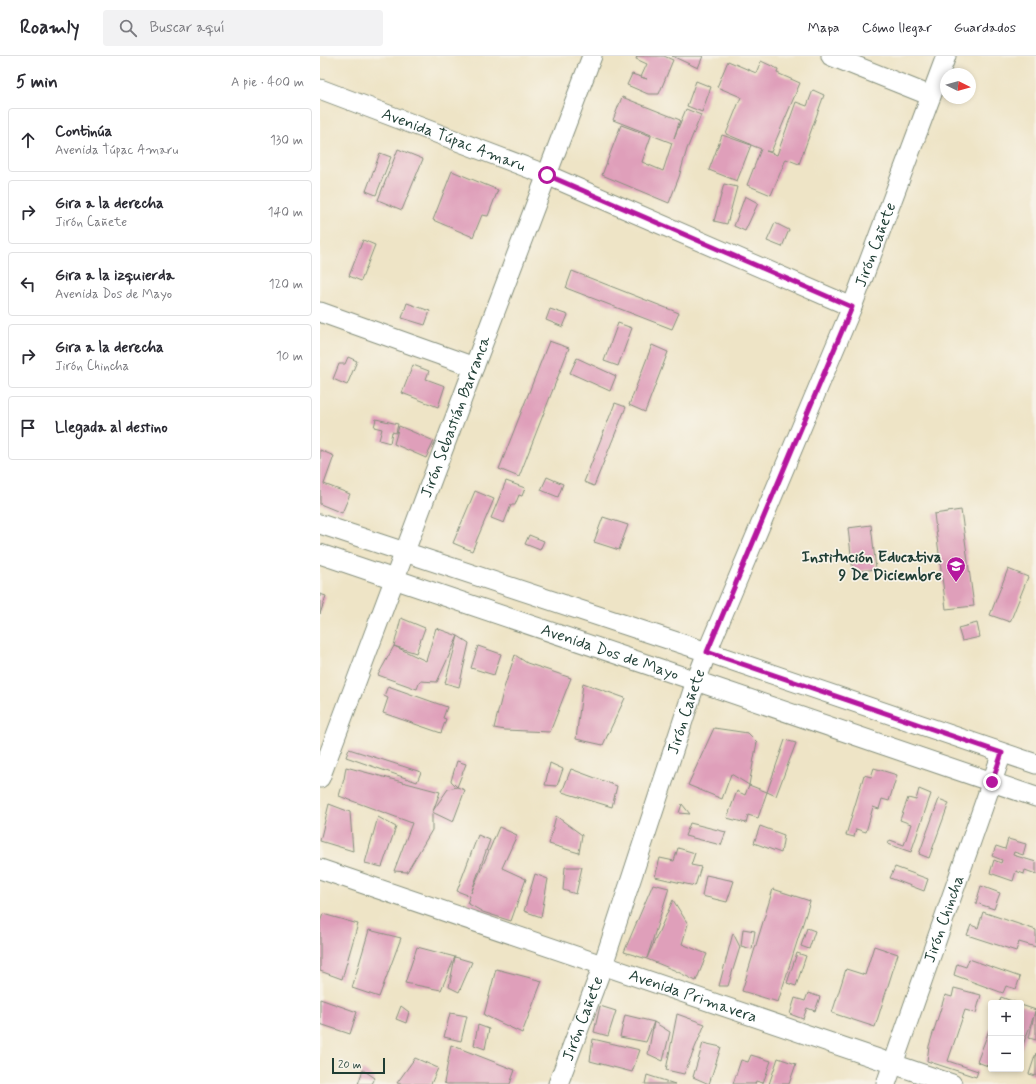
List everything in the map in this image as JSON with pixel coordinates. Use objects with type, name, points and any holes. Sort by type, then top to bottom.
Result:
[{"type":"street","name":"Jirón Sebastián Barranca","points":[[320,778],[592,56]]},
{"type":"street","points":[[831,56],[931,96]]},
{"type":"street","name":"Jirón Cañete","points":[[558,1084],[603,966],[696,681],[852,307],[946,56]]},
{"type":"street","name":"Avenida Túpac Amaru","points":[[320,89],[547,175],[852,307]]},
{"type":"street","points":[[320,312],[474,367]]},
{"type":"street","name":"Avenida Dos de Mayo","points":[[320,524],[707,652],[1036,764]]},
{"type":"street","name":"Avenida Dos de Mayo","points":[[320,554],[1036,797]]},
{"type":"street","name":"Jirón Chincha","points":[[886,1084],[1002,753]]},
{"type":"street","name":"Avenida Primavera","points":[[320,869],[952,1084]]},
{"type":"building","points":[[637,56],[664,56],[673,60],[659,94],[648,94],[627,85],[632,74],[641,77],[647,64],[636,59]]},
{"type":"building","points":[[672,56],[703,56],[698,68]]},
{"type":"building","points":[[728,61],[756,73],[761,61],[778,69],[777,73],[800,83],[771,152],[766,151],[777,155],[796,102],[807,106],[813,90],[824,95],[799,164],[786,159],[771,195],[747,185],[761,149],[726,134],[741,97],[717,87]]},
{"type":"building","points":[[696,81],[711,87],[702,112],[687,106]]},
{"type":"building","points":[[622,97],[680,120],[674,138],[686,109],[701,115],[687,149],[679,177],[669,203],[602,175],[621,125],[651,136],[642,162],[663,171],[672,143],[613,120]]},
{"type":"building","points":[[722,135],[751,145],[737,181],[709,170]]},
{"type":"building","points":[[398,149],[423,159],[402,210],[378,200]]},
{"type":"building","points":[[380,153],[391,157],[376,195],[366,191]]},
{"type":"building","points":[[452,171],[498,190],[488,216],[482,215],[473,237],[433,220]]},
{"type":"building","points":[[724,184],[737,187],[727,224],[714,221]]},
{"type":"building","points":[[745,196],[758,203],[745,231],[734,226]]},
{"type":"building","points":[[775,223],[789,230],[782,247],[767,241]]},
{"type":"building","points":[[363,240],[375,245],[361,281],[349,276]]},
{"type":"building","points":[[572,271],[679,313],[672,329],[566,288]]},
{"type":"building","points":[[407,303],[430,311],[425,325],[402,318]]},
{"type":"building","points":[[550,309],[568,315],[563,327],[546,320]]},
{"type":"building","points":[[618,323],[632,328],[618,366],[604,361]]},
{"type":"building","points":[[549,341],[569,348],[519,477],[499,469]]},
{"type":"building","points":[[652,345],[668,352],[645,412],[629,405]]},
{"type":"building","points":[[348,357],[357,361],[347,385],[333,379],[339,364],[345,364]]},
{"type":"building","points":[[577,358],[616,376],[610,391],[570,373]]},
{"type":"building","points":[[413,365],[429,371],[426,379],[445,386],[438,407],[402,393]]},
{"type":"building","points":[[615,403],[626,407],[594,486],[584,482]]},
{"type":"building","points":[[376,419],[398,424],[396,433],[392,432],[390,443],[379,440],[382,429],[374,427]]},
{"type":"building","points":[[399,426],[434,441],[426,458],[394,444]]},
{"type":"building","points":[[320,450],[334,456],[324,484],[350,494],[342,513],[320,504]]},
{"type":"building","points":[[547,477],[563,484],[558,497],[541,490]]},
{"type":"building","points":[[506,481],[525,488],[522,496],[519,495],[515,505],[511,505],[504,523],[491,518]]},
{"type":"building","points":[[475,491],[494,499],[472,551],[453,543]]},
{"type":"building","points":[[961,510],[974,606],[946,609],[934,514]]},
{"type":"building","points":[[603,517],[628,525],[619,550],[594,542]]},
{"type":"building","points":[[871,525],[876,569],[853,572],[848,528]]},
{"type":"building","points":[[529,535],[544,541],[540,550],[525,544]]},
{"type":"building","points":[[1008,569],[1028,577],[1010,622],[990,615]]},
{"type":"building","points":[[320,594],[326,596],[320,614]]},
{"type":"building","points":[[401,618],[425,628],[416,653],[394,646]]},
{"type":"building","points":[[977,623],[980,637],[962,641],[958,628]]},
{"type":"building","points":[[436,628],[458,636],[437,682],[420,681],[417,689],[378,675],[394,646],[426,661]]},
{"type":"building","points":[[458,636],[469,643],[459,687],[445,683]]},
{"type":"building","points":[[478,646],[501,654],[494,675],[471,668]]},
{"type":"building","points":[[515,655],[527,663],[571,678],[550,732],[505,730],[494,728],[504,688]]},
{"type":"building","points":[[583,683],[625,698],[603,745],[576,739]]},
{"type":"building","points":[[388,686],[447,707],[443,718],[446,719],[441,733],[383,713],[388,698],[384,696]]},
{"type":"building","points":[[714,728],[748,733],[757,742],[749,785],[731,774],[722,799],[688,785]]},
{"type":"building","points":[[785,740],[796,743],[776,796],[767,792]]},
{"type":"building","points":[[349,749],[421,772],[417,782],[346,757]]},
{"type":"building","points":[[457,761],[466,764],[457,787],[451,781]]},
{"type":"building","points":[[550,763],[563,769],[557,786],[545,785]]},
{"type":"building","points":[[346,767],[440,792],[432,814],[432,830],[407,872],[394,871],[412,823],[339,796]]},
{"type":"building","points":[[874,768],[897,775],[889,801],[882,799],[879,809],[873,807],[866,832],[856,829],[854,837],[846,835],[864,775],[871,777]]},
{"type":"building","points":[[571,769],[617,786],[612,807],[562,792]]},
{"type":"building","points":[[749,785],[767,792],[758,818],[748,815],[746,823],[727,818],[737,791],[745,795]]},
{"type":"building","points":[[457,787],[465,790],[453,822],[432,812],[448,789]]},
{"type":"building","points":[[919,789],[931,794],[911,852],[888,844],[890,840],[904,845],[911,824],[900,820],[908,798],[916,800]]},
{"type":"building","points":[[939,799],[949,803],[929,858],[919,854]]},
{"type":"building","points":[[329,804],[350,812],[353,851],[320,841]]},
{"type":"building","points":[[682,804],[690,814],[679,813]]},
{"type":"building","points":[[556,816],[582,835],[579,853],[549,844]]},
{"type":"building","points":[[378,817],[396,827],[382,867],[365,863]]},
{"type":"building","points":[[690,823],[726,832],[721,845],[685,836]]},
{"type":"building","points":[[760,826],[784,835],[781,853],[754,843]]},
{"type":"building","points":[[499,827],[517,835],[502,868],[526,879],[511,921],[483,912],[467,903],[470,896],[457,891],[478,835],[490,840],[471,893]]},
{"type":"building","points":[[1008,839],[1026,844],[1023,855],[1014,852],[1013,855],[1036,862],[1036,874],[1025,870],[1024,874],[1016,871],[1013,881],[990,873],[994,860],[1001,863],[1002,860],[992,856],[996,846],[1005,849]]},
{"type":"building","points":[[678,848],[695,853],[691,865],[701,867],[695,886],[655,877],[660,858],[674,861]]},
{"type":"building","points":[[565,867],[582,867],[576,894],[563,890]]},
{"type":"building","points":[[895,867],[928,879],[924,891],[890,878]]},
{"type":"building","points":[[535,874],[548,879],[541,917],[524,911]]},
{"type":"building","points":[[706,875],[734,881],[727,902],[702,896]]},
{"type":"building","points":[[653,884],[669,888],[647,958],[673,900],[688,924],[682,944],[707,954],[696,981],[647,959],[624,952]]},
{"type":"building","points":[[981,886],[1000,893],[994,909],[976,903]]},
{"type":"building","points":[[773,889],[810,901],[778,1002],[742,991]]},
{"type":"building","points":[[983,912],[1036,930],[1036,947],[1019,942],[1016,951],[967,935],[971,925],[978,928]]},
{"type":"building","points":[[323,914],[358,924],[342,979],[320,971],[320,922]]},
{"type":"building","points":[[807,928],[815,931],[809,949],[801,946]]},
{"type":"building","points":[[743,929],[755,931],[752,949],[741,946]]},
{"type":"building","points":[[369,930],[401,938],[379,997],[352,988]]},
{"type":"building","points":[[733,933],[740,947],[728,986],[719,986]]},
{"type":"building","points":[[874,946],[898,954],[875,1027],[832,1013],[846,969],[865,975]]},
{"type":"building","points":[[417,947],[455,957],[441,990],[405,983]]},
{"type":"building","points":[[797,953],[806,956],[796,986],[787,983]]},
{"type":"building","points":[[455,957],[472,962],[459,992],[449,987]]},
{"type":"building","points":[[969,959],[1020,977],[1016,989],[1006,986],[1003,993],[954,975],[957,964],[966,967]]},
{"type":"building","points":[[496,969],[542,981],[522,1033],[484,1015]]},
{"type":"building","points":[[954,988],[981,995],[976,1013],[965,1010],[948,1061],[978,1071],[976,1077],[927,1061],[929,1046],[945,995],[952,997]]},
{"type":"building","points":[[808,993],[820,997],[815,1011],[807,1008],[803,1019],[790,1014],[795,998],[805,1001]]},
{"type":"building","points":[[1001,997],[1009,1000],[1000,1000]]},
{"type":"building","points":[[320,999],[357,1012],[350,1034],[320,1024]]},
{"type":"building","points":[[401,1006],[409,1012],[406,1023],[396,1019]]},
{"type":"building","points":[[600,1006],[616,1011],[608,1036],[594,1032]]},
{"type":"building","points":[[1024,1006],[1036,1010],[1024,1042]]},
{"type":"building","points":[[1036,1011],[1036,1040],[1029,1038]]},
{"type":"building","points":[[450,1013],[467,1016],[461,1041],[444,1037]]},
{"type":"building","points":[[677,1014],[705,1024],[684,1074],[666,1070]]},
{"type":"building","points":[[625,1015],[654,1022],[646,1042],[620,1037]]},
{"type":"building","points":[[654,1022],[670,1032],[663,1061],[648,1054]]},
{"type":"building","points":[[478,1025],[489,1029],[485,1049],[474,1045]]},
{"type":"building","points":[[988,1033],[988,1066],[977,1062]]},
{"type":"building","points":[[593,1039],[640,1050],[632,1072],[590,1061]]},
{"type":"building","points":[[703,1043],[721,1047],[709,1084],[693,1077]]},
{"type":"building","points":[[451,1045],[515,1070],[510,1084],[444,1083]]},
{"type":"building","points":[[1036,1053],[1036,1076],[1029,1074]]},
{"type":"building","points":[[751,1055],[771,1061],[763,1083],[756,1081],[755,1084],[733,1084],[741,1060],[748,1062]]},
{"type":"building","points":[[415,1058],[438,1068],[431,1084],[397,1083]]},
{"type":"building","points":[[778,1058],[796,1064],[789,1084],[769,1084]]},
{"type":"building","points":[[363,1070],[375,1078],[372,1084],[358,1084]]},
{"type":"building","points":[[647,1075],[675,1084],[645,1084]]},
{"type":"place","name":"Institución Educativa 9 De Diciembre","points":[[956,583]]},
{"type":"route","points":[[547,175],[852,307],[707,652],[1002,753],[992,782]]}]
